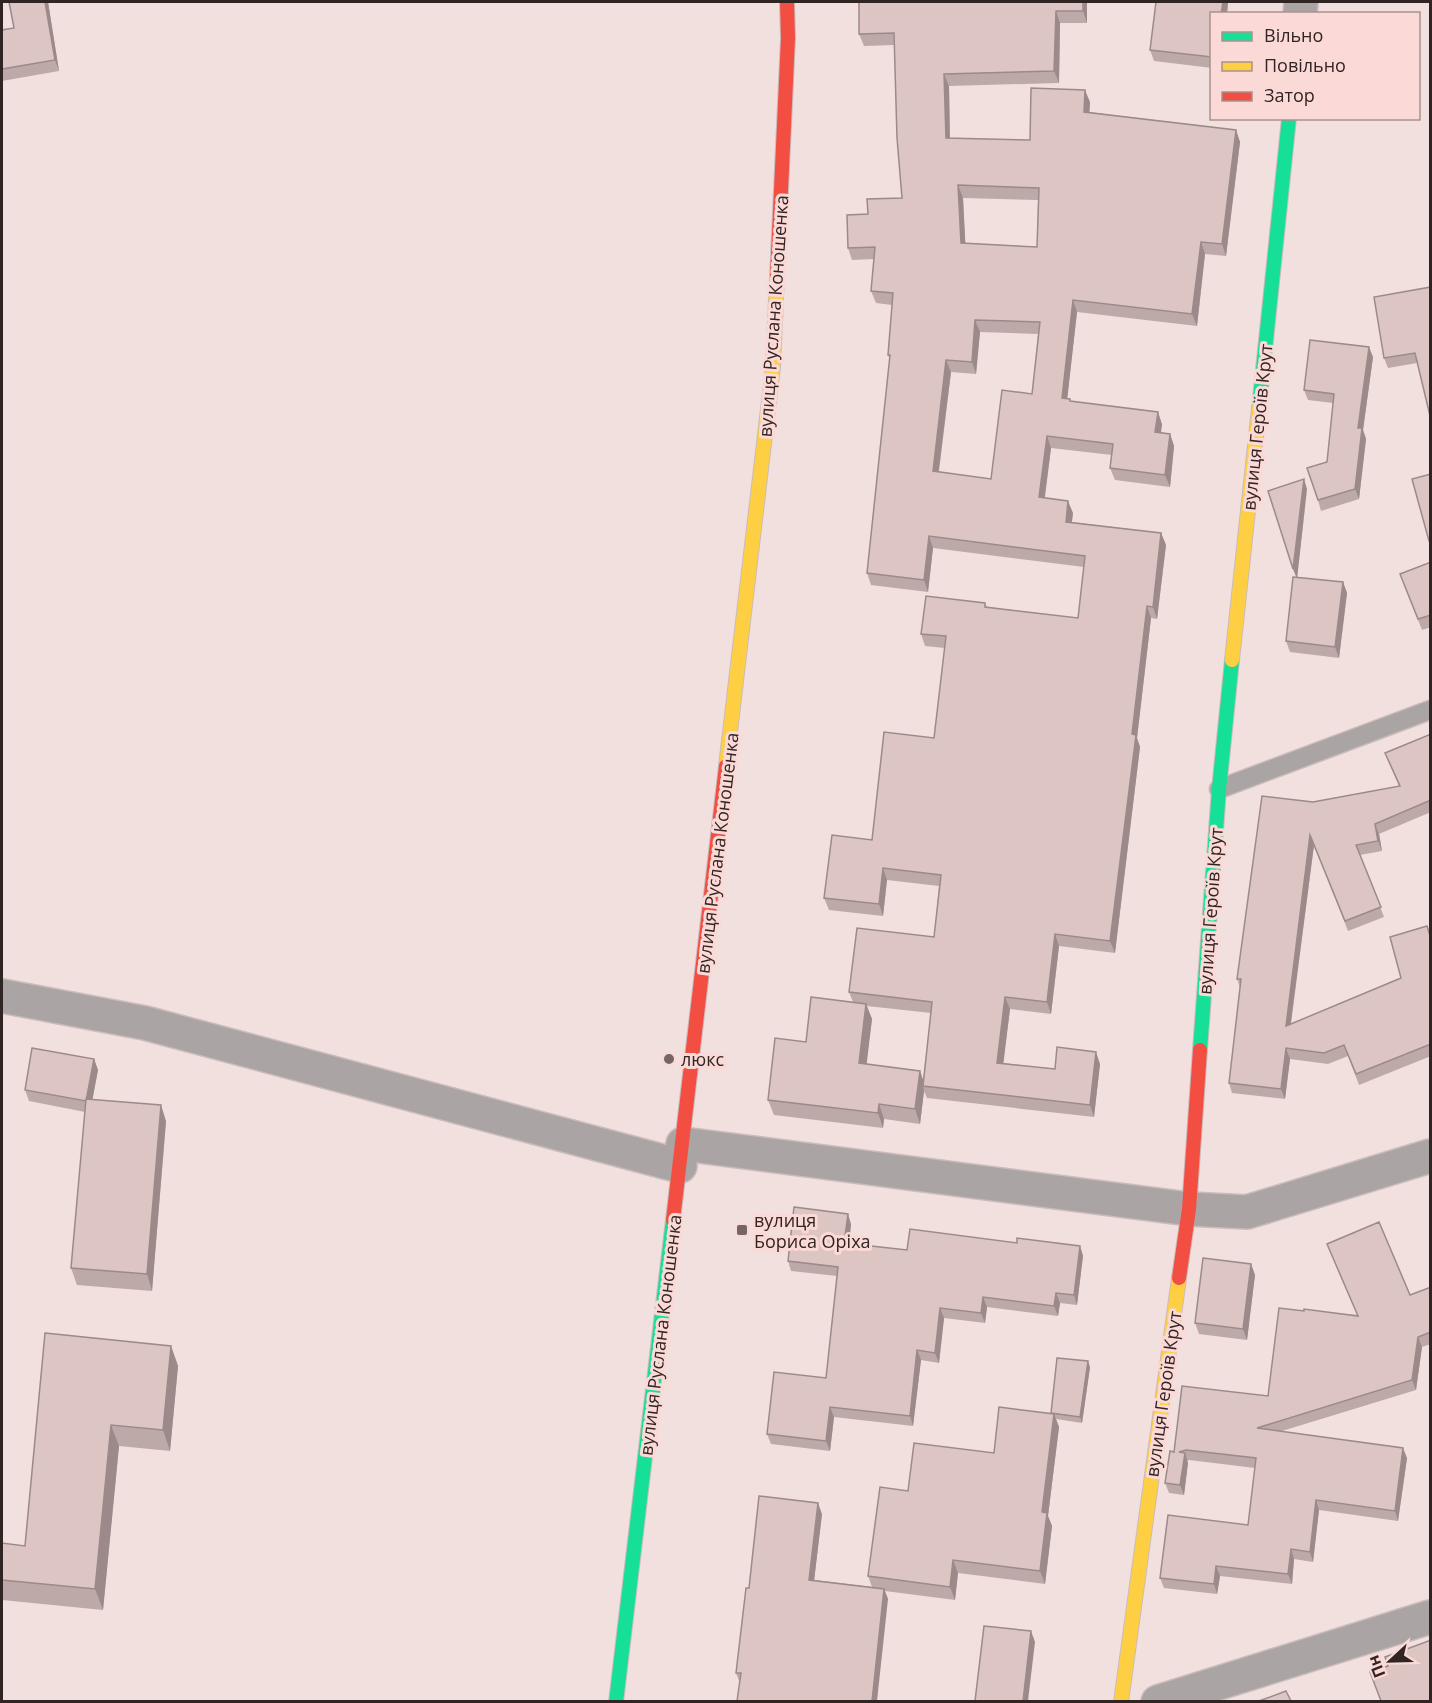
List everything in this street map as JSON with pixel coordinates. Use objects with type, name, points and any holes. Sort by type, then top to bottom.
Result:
[{"type":"street","name":"вулиця Руслана Коношенка","points":[[616,1701],[773,367],[788,38],[787,2]]},
{"type":"street","name":"вулиця Героїв Крут","points":[[1121,1701],[1188,1209],[1219,789],[1289,120]]},
{"type":"street","points":[[2,996],[145,1023],[682,1155],[1188,1209],[1247,1212],[1431,1156]]},
{"type":"street","points":[[1158,1701],[1431,1617]]},
{"type":"lane","points":[[1219,789],[1431,710]]},
{"type":"building","points":[[9,2],[45,2],[55,60],[2,69],[2,30],[14,28]]},
{"type":"building","points":[[859,2],[1083,2],[1083,11],[1056,11],[1054,71],[944,74],[946,138],[1030,140],[1031,88],[1085,90],[1084,112],[1236,130],[1222,244],[1201,242],[1192,314],[1073,300],[1062,398],[1070,399],[1070,401],[1158,412],[1155,432],[1170,434],[1165,475],[1110,468],[1113,444],[1047,436],[1039,497],[1068,501],[1066,522],[1161,533],[1153,607],[1147,606],[1132,734],[1136,735],[1110,941],[1055,934],[1047,1002],[1005,997],[997,1063],[1055,1069],[1057,1047],[1096,1052],[1090,1105],[923,1086],[932,1002],[849,992],[857,928],[934,937],[941,875],[883,868],[879,904],[824,898],[832,835],[872,840],[884,732],[934,738],[946,636],[921,634],[926,596],[985,603],[985,607],[1078,618],[1085,556],[929,536],[924,580],[867,573],[890,355],[888,355],[893,293],[871,291],[875,247],[848,248],[847,215],[868,214],[867,199],[902,198],[897,138],[894,33],[859,34]],"holes":[[[958,185],[1039,188],[1037,247],[961,243]],[[975,320],[1040,322],[1032,394],[1002,390],[991,479],[933,471],[946,360],[972,362]]]},
{"type":"building","points":[[1156,2],[1223,2],[1221,12],[1210,12],[1210,57],[1150,50]]},
{"type":"building","points":[[1431,287],[1431,420],[1415,353],[1384,358],[1374,297]]},
{"type":"building","points":[[1310,340],[1369,347],[1358,428],[1362,428],[1355,489],[1318,500],[1307,468],[1327,462],[1334,394],[1304,390]]},
{"type":"building","points":[[1431,474],[1431,540],[1429,541],[1412,479]]},
{"type":"building","points":[[1304,479],[1293,569],[1268,491]]},
{"type":"building","points":[[1431,562],[1431,615],[1418,619],[1400,574]]},
{"type":"building","points":[[1293,577],[1343,582],[1335,647],[1286,641]]},
{"type":"building","points":[[1431,734],[1431,800],[1375,824],[1378,841],[1356,845],[1381,907],[1345,921],[1310,835],[1286,1026],[1401,978],[1390,937],[1427,926],[1431,939],[1431,1044],[1356,1074],[1344,1045],[1324,1053],[1286,1048],[1281,1089],[1229,1083],[1241,979],[1237,979],[1262,796],[1313,802],[1400,786],[1385,753]]},
{"type":"building","points":[[811,997],[866,1004],[859,1063],[920,1071],[915,1109],[879,1104],[878,1113],[768,1100],[775,1038],[806,1042]]},
{"type":"building","points":[[32,1048],[94,1059],[86,1101],[25,1090]]},
{"type":"building","points":[[86,1099],[161,1105],[147,1274],[71,1268]]},
{"type":"building","points":[[794,1207],[848,1214],[844,1243],[907,1250],[910,1229],[1017,1243],[1017,1238],[1080,1246],[1074,1295],[1056,1293],[1054,1306],[983,1297],[981,1313],[940,1308],[935,1353],[917,1350],[910,1416],[830,1407],[826,1441],[767,1434],[774,1372],[826,1378],[838,1267],[788,1261]]},
{"type":"building","points":[[1379,1222],[1410,1295],[1431,1287],[1431,1332],[1418,1337],[1412,1380],[1257,1428],[1403,1448],[1395,1511],[1316,1500],[1310,1552],[1291,1549],[1288,1574],[1216,1566],[1214,1584],[1160,1578],[1168,1515],[1248,1525],[1256,1458],[1186,1450],[1179,1452],[1185,1453],[1180,1485],[1165,1483],[1170,1451],[1174,1452],[1182,1386],[1268,1396],[1279,1308],[1358,1316],[1327,1244]]},
{"type":"building","points":[[1203,1258],[1251,1264],[1243,1329],[1195,1323]]},
{"type":"building","points":[[45,1333],[171,1346],[163,1430],[111,1425],[95,1589],[2,1580],[2,1543],[25,1546]]},
{"type":"building","points":[[1057,1358],[1088,1361],[1080,1417],[1051,1413]]},
{"type":"building","points":[[999,1407],[1054,1414],[1042,1512],[1047,1513],[1040,1571],[953,1560],[950,1587],[868,1576],[880,1487],[908,1491],[914,1443],[994,1453]]},
{"type":"building","points":[[759,1496],[818,1503],[809,1580],[884,1589],[872,1701],[737,1701],[741,1673],[736,1673],[746,1588],[749,1588]]},
{"type":"building","points":[[984,1626],[1031,1631],[1023,1701],[975,1701]]},
{"type":"building","points":[[1431,1640],[1431,1701],[1381,1701],[1370,1672],[1388,1666],[1385,1657]]},
{"type":"building","points":[[1286,1691],[1291,1701],[1259,1701]]},
{"type":"traffic: fast","points":[[1259,408],[1289,120]]},
{"type":"traffic: fast","points":[[1200,1050],[1219,789],[1232,660]]},
{"type":"traffic: fast","points":[[616,1702],[673,1220]]},
{"type":"traffic: slow","points":[[726,766],[773,367],[777,277]]},
{"type":"traffic: slow","points":[[1232,660],[1259,408]]},
{"type":"traffic: slow","points":[[1121,1702],[1179,1278]]},
{"type":"traffic: jam","points":[[777,277],[788,38],[787,2]]},
{"type":"traffic: jam","points":[[673,1220],[726,766]]},
{"type":"traffic: jam","points":[[1179,1278],[1189,1209],[1200,1050]]},
{"type":"place","name":"люкс","points":[[669,1059]]},
{"type":"place","name":"вулиця Бориса Оріха","points":[[742,1230]]}]
